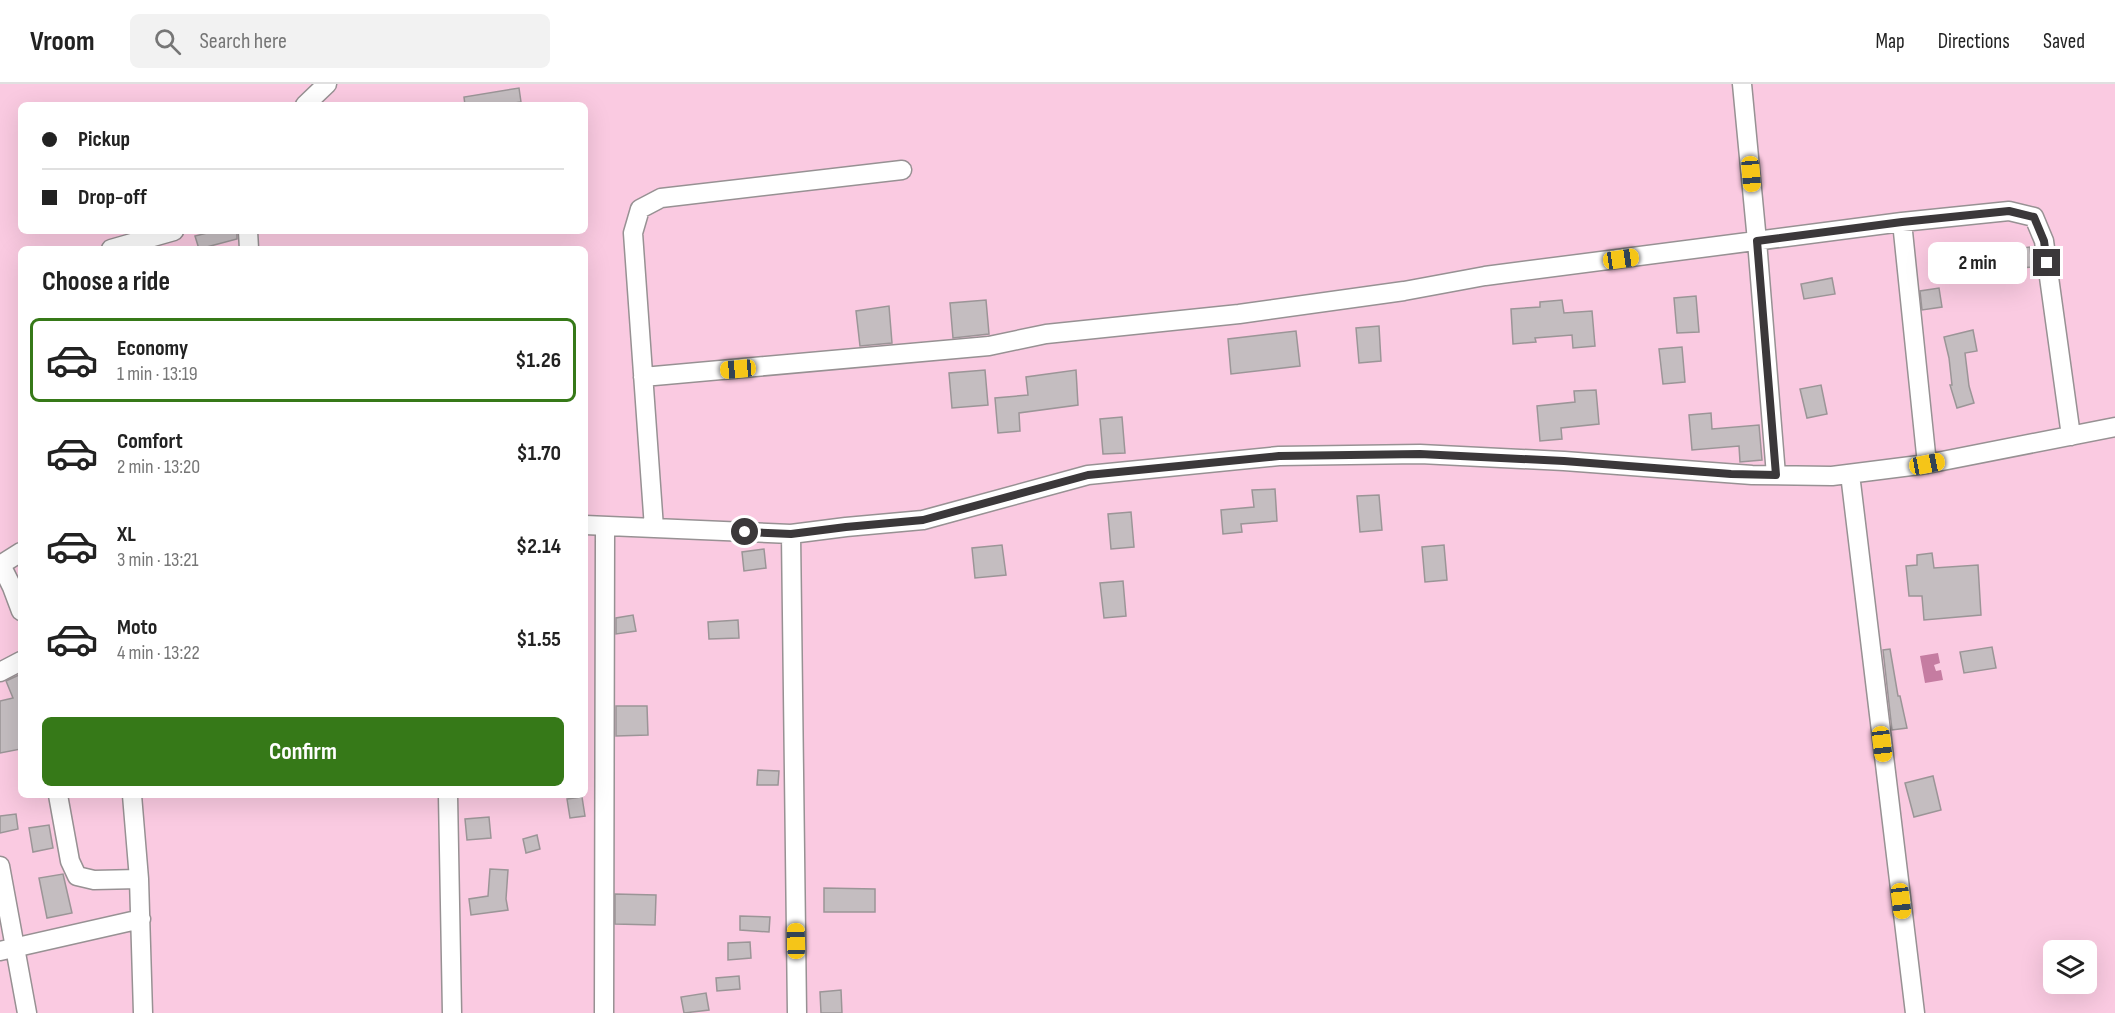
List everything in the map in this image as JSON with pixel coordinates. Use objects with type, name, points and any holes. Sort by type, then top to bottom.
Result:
[{"type":"street","points":[[309,102],[327,84]]},
{"type":"street","points":[[1742,84],[1776,475]]},
{"type":"street","points":[[654,528],[633,233],[640,209],[661,198],[902,170]]},
{"type":"street","points":[[643,377],[988,346],[1046,334],[1239,314],[1404,291],[1485,276],[1902,222],[2009,211],[2034,217],[2044,241],[2071,436]]},
{"type":"street","points":[[1902,222],[1927,464]]},
{"type":"street","points":[[122,246],[164,234]]},
{"type":"street","points":[[588,525],[791,534],[923,520],[1088,475],[1279,456],[1420,454],[1564,461],[1731,474],[1832,476],[1927,464],[2115,427]]},
{"type":"street","points":[[1850,474],[1915,1013]]},
{"type":"street","points":[[604,1013],[605,527]]},
{"type":"street","points":[[791,534],[797,1013]]},
{"type":"street","points":[[18,554],[0,565],[18,603]]},
{"type":"street","points":[[0,672],[18,663]]},
{"type":"street","points":[[59,798],[70,861],[77,876],[94,880],[139,879]]},
{"type":"street","points":[[132,798],[139,879],[143,1013]]},
{"type":"street","points":[[448,798],[452,1013]]},
{"type":"street","points":[[0,866],[8,950],[27,1013]]},
{"type":"street","points":[[8,950],[141,919]]},
{"type":"shaded area","points":[[0,84],[2115,84],[2115,1013],[0,1013]]},
{"type":"shaded area","points":[[1938,653],[1940,663],[1934,665],[1936,671],[1941,670],[1943,680],[1925,683],[1920,656]]},
{"type":"building","points":[[519,88],[521,102],[465,102],[464,97]]},
{"type":"building","points":[[237,234],[237,239],[210,246],[198,246],[195,236]]},
{"type":"building","points":[[2030,247],[2032,267],[2008,269],[2006,250]]},
{"type":"building","points":[[1832,278],[1835,294],[1804,299],[1801,284]]},
{"type":"building","points":[[1939,288],[1942,307],[1922,310],[1920,291]]},
{"type":"building","points":[[1696,296],[1699,332],[1677,333],[1674,298]]},
{"type":"building","points":[[986,300],[989,334],[953,338],[950,303]]},
{"type":"building","points":[[1562,300],[1564,313],[1592,311],[1595,346],[1573,348],[1572,335],[1535,338],[1536,342],[1513,344],[1511,309],[1540,307],[1540,302]]},
{"type":"building","points":[[889,306],[892,343],[860,346],[856,311]]},
{"type":"building","points":[[1379,326],[1381,361],[1359,363],[1356,328]]},
{"type":"building","points":[[1973,330],[1977,351],[1965,353],[1969,386],[1974,403],[1957,408],[1950,385],[1952,385],[1949,358],[1944,337]]},
{"type":"building","points":[[1296,331],[1300,366],[1231,374],[1228,339]]},
{"type":"building","points":[[1682,347],[1685,382],[1663,384],[1659,349]]},
{"type":"building","points":[[985,370],[988,405],[952,408],[949,373]]},
{"type":"building","points":[[1076,370],[1078,405],[1019,413],[1020,431],[998,433],[995,398],[1028,395],[1026,377]]},
{"type":"building","points":[[1821,385],[1827,414],[1807,418],[1800,389]]},
{"type":"building","points":[[1596,390],[1599,424],[1561,428],[1562,439],[1540,441],[1537,406],[1575,402],[1574,391]]},
{"type":"building","points":[[1711,413],[1712,429],[1759,425],[1762,460],[1740,462],[1739,446],[1692,450],[1689,415]]},
{"type":"building","points":[[1122,417],[1125,453],[1103,454],[1100,419]]},
{"type":"building","points":[[1275,489],[1277,521],[1241,524],[1242,532],[1223,534],[1221,510],[1254,507],[1252,490]]},
{"type":"building","points":[[1379,495],[1382,530],[1360,532],[1357,496]]},
{"type":"building","points":[[1131,512],[1134,547],[1111,549],[1108,514]]},
{"type":"building","points":[[1002,545],[1006,575],[975,578],[972,548]]},
{"type":"building","points":[[1444,545],[1447,580],[1425,582],[1422,547]]},
{"type":"building","points":[[764,549],[766,568],[744,571],[742,552]]},
{"type":"building","points":[[1932,553],[1934,568],[1978,565],[1981,615],[1924,620],[1922,596],[1909,596],[1906,566],[1917,565],[1917,555]]},
{"type":"building","points":[[1123,581],[1126,616],[1104,618],[1100,583]]},
{"type":"building","points":[[633,615],[636,631],[616,634],[616,618]]},
{"type":"building","points":[[738,620],[739,638],[709,639],[708,622]]},
{"type":"building","points":[[1992,647],[1996,668],[1964,673],[1960,652]]},
{"type":"building","points":[[1890,649],[1898,696],[1900,696],[1907,728],[1892,730],[1883,650]]},
{"type":"building","points":[[18,675],[18,750],[0,753],[0,701],[13,698],[6,681]]},
{"type":"building","points":[[616,706],[647,706],[648,735],[616,736]]},
{"type":"building","points":[[758,770],[779,771],[778,785],[757,785]]},
{"type":"building","points":[[1933,776],[1941,810],[1914,817],[1905,783]]},
{"type":"building","points":[[582,798],[585,816],[570,818],[567,799]]},
{"type":"building","points":[[16,814],[18,829],[0,833],[0,816]]},
{"type":"building","points":[[489,817],[491,838],[467,840],[465,819]]},
{"type":"building","points":[[49,825],[53,848],[33,852],[29,828]]},
{"type":"building","points":[[537,835],[540,849],[526,853],[523,839]]},
{"type":"building","points":[[490,869],[508,870],[506,899],[508,910],[471,915],[469,899],[488,896]]},
{"type":"building","points":[[63,874],[72,913],[47,918],[39,878]]},
{"type":"building","points":[[824,888],[875,889],[875,912],[824,912]]},
{"type":"building","points":[[615,894],[656,895],[655,925],[615,924]]},
{"type":"building","points":[[740,916],[770,917],[769,932],[740,930]]},
{"type":"building","points":[[750,942],[751,958],[728,960],[728,943]]},
{"type":"building","points":[[739,976],[740,989],[717,991],[716,978]]},
{"type":"building","points":[[841,990],[842,1013],[821,1013],[820,992]]},
{"type":"building","points":[[706,993],[709,1010],[684,1013],[681,997]]},
{"type":"route","points":[[745,532],[791,534],[923,520],[1088,475],[1279,456],[1420,454],[1776,475],[1757,241],[2009,211],[2034,217],[2044,241],[2047,263]]}]
